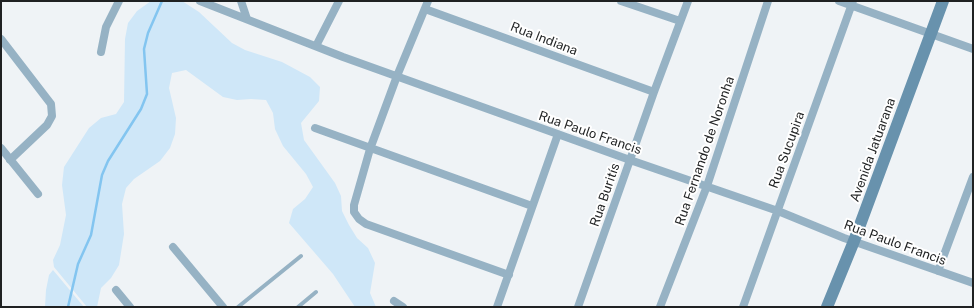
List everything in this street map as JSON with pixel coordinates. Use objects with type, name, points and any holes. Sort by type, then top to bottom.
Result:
[{"type":"street","points":[[101,52],[106,26],[119,1]]},
{"type":"street","name":"Rua Paulo Francis","points":[[200,1],[397,76],[630,160],[778,211],[854,241],[973,284]]},
{"type":"street","points":[[240,1],[247,19]]},
{"type":"street","points":[[316,46],[338,1]]},
{"type":"street","points":[[621,1],[680,21]]},
{"type":"street","name":"Rua Buritís","points":[[578,307],[654,92],[688,1]]},
{"type":"street","name":"Rua Fernando de Noronha","points":[[660,307],[707,186],[768,1]]},
{"type":"street","points":[[838,1],[852,3],[973,49]]},
{"type":"street","name":"Avenida Jatuarana","points":[[827,307],[854,241],[943,1]]},
{"type":"street","name":"Rua Sucupira","points":[[743,307],[852,3]]},
{"type":"street","points":[[427,5],[397,76],[370,149],[354,205],[354,212],[359,219],[366,224],[509,275]]},
{"type":"street","name":"Rua Indiana","points":[[427,5],[654,92]]},
{"type":"street","points":[[1,40],[51,104],[52,116],[47,125],[10,160]]},
{"type":"street","points":[[315,128],[532,206]]},
{"type":"street","points":[[497,307],[558,134]]},
{"type":"street","points":[[1,148],[38,194]]},
{"type":"street","points":[[938,271],[973,177]]},
{"type":"street","points":[[172,247],[223,307]]},
{"type":"street","points":[[116,290],[130,307]]},
{"type":"street","points":[[394,302],[403,307]]},
{"type":"lane","points":[[238,307],[302,256]]},
{"type":"lane","points":[[298,307],[316,292]]},
{"type":"lane","points":[[244,303],[247,307]]},
{"type":"shaded area","points":[[151,1],[182,1],[199,12],[232,43],[245,50],[282,62],[310,77],[320,87],[319,101],[301,123],[304,140],[335,183],[341,196],[342,211],[349,225],[357,238],[368,248],[375,263],[370,293],[376,307],[355,307],[333,274],[289,223],[293,209],[305,199],[313,187],[306,174],[283,146],[275,129],[273,113],[266,100],[237,100],[223,97],[186,70],[172,73],[169,88],[176,118],[175,134],[170,148],[160,161],[134,179],[126,188],[122,204],[124,234],[119,265],[111,278],[101,288],[97,307],[87,307],[54,267],[53,260],[60,245],[66,215],[62,185],[64,167],[89,128],[101,118],[116,114],[124,102],[125,39],[128,23],[137,11]]},
{"type":"shaded area","points":[[53,270],[84,307],[45,307],[49,275]]},
{"type":"waterway","points":[[68,307],[78,264],[91,235],[102,175],[108,161],[141,109],[147,94],[144,49],[148,33],[162,1]]}]
